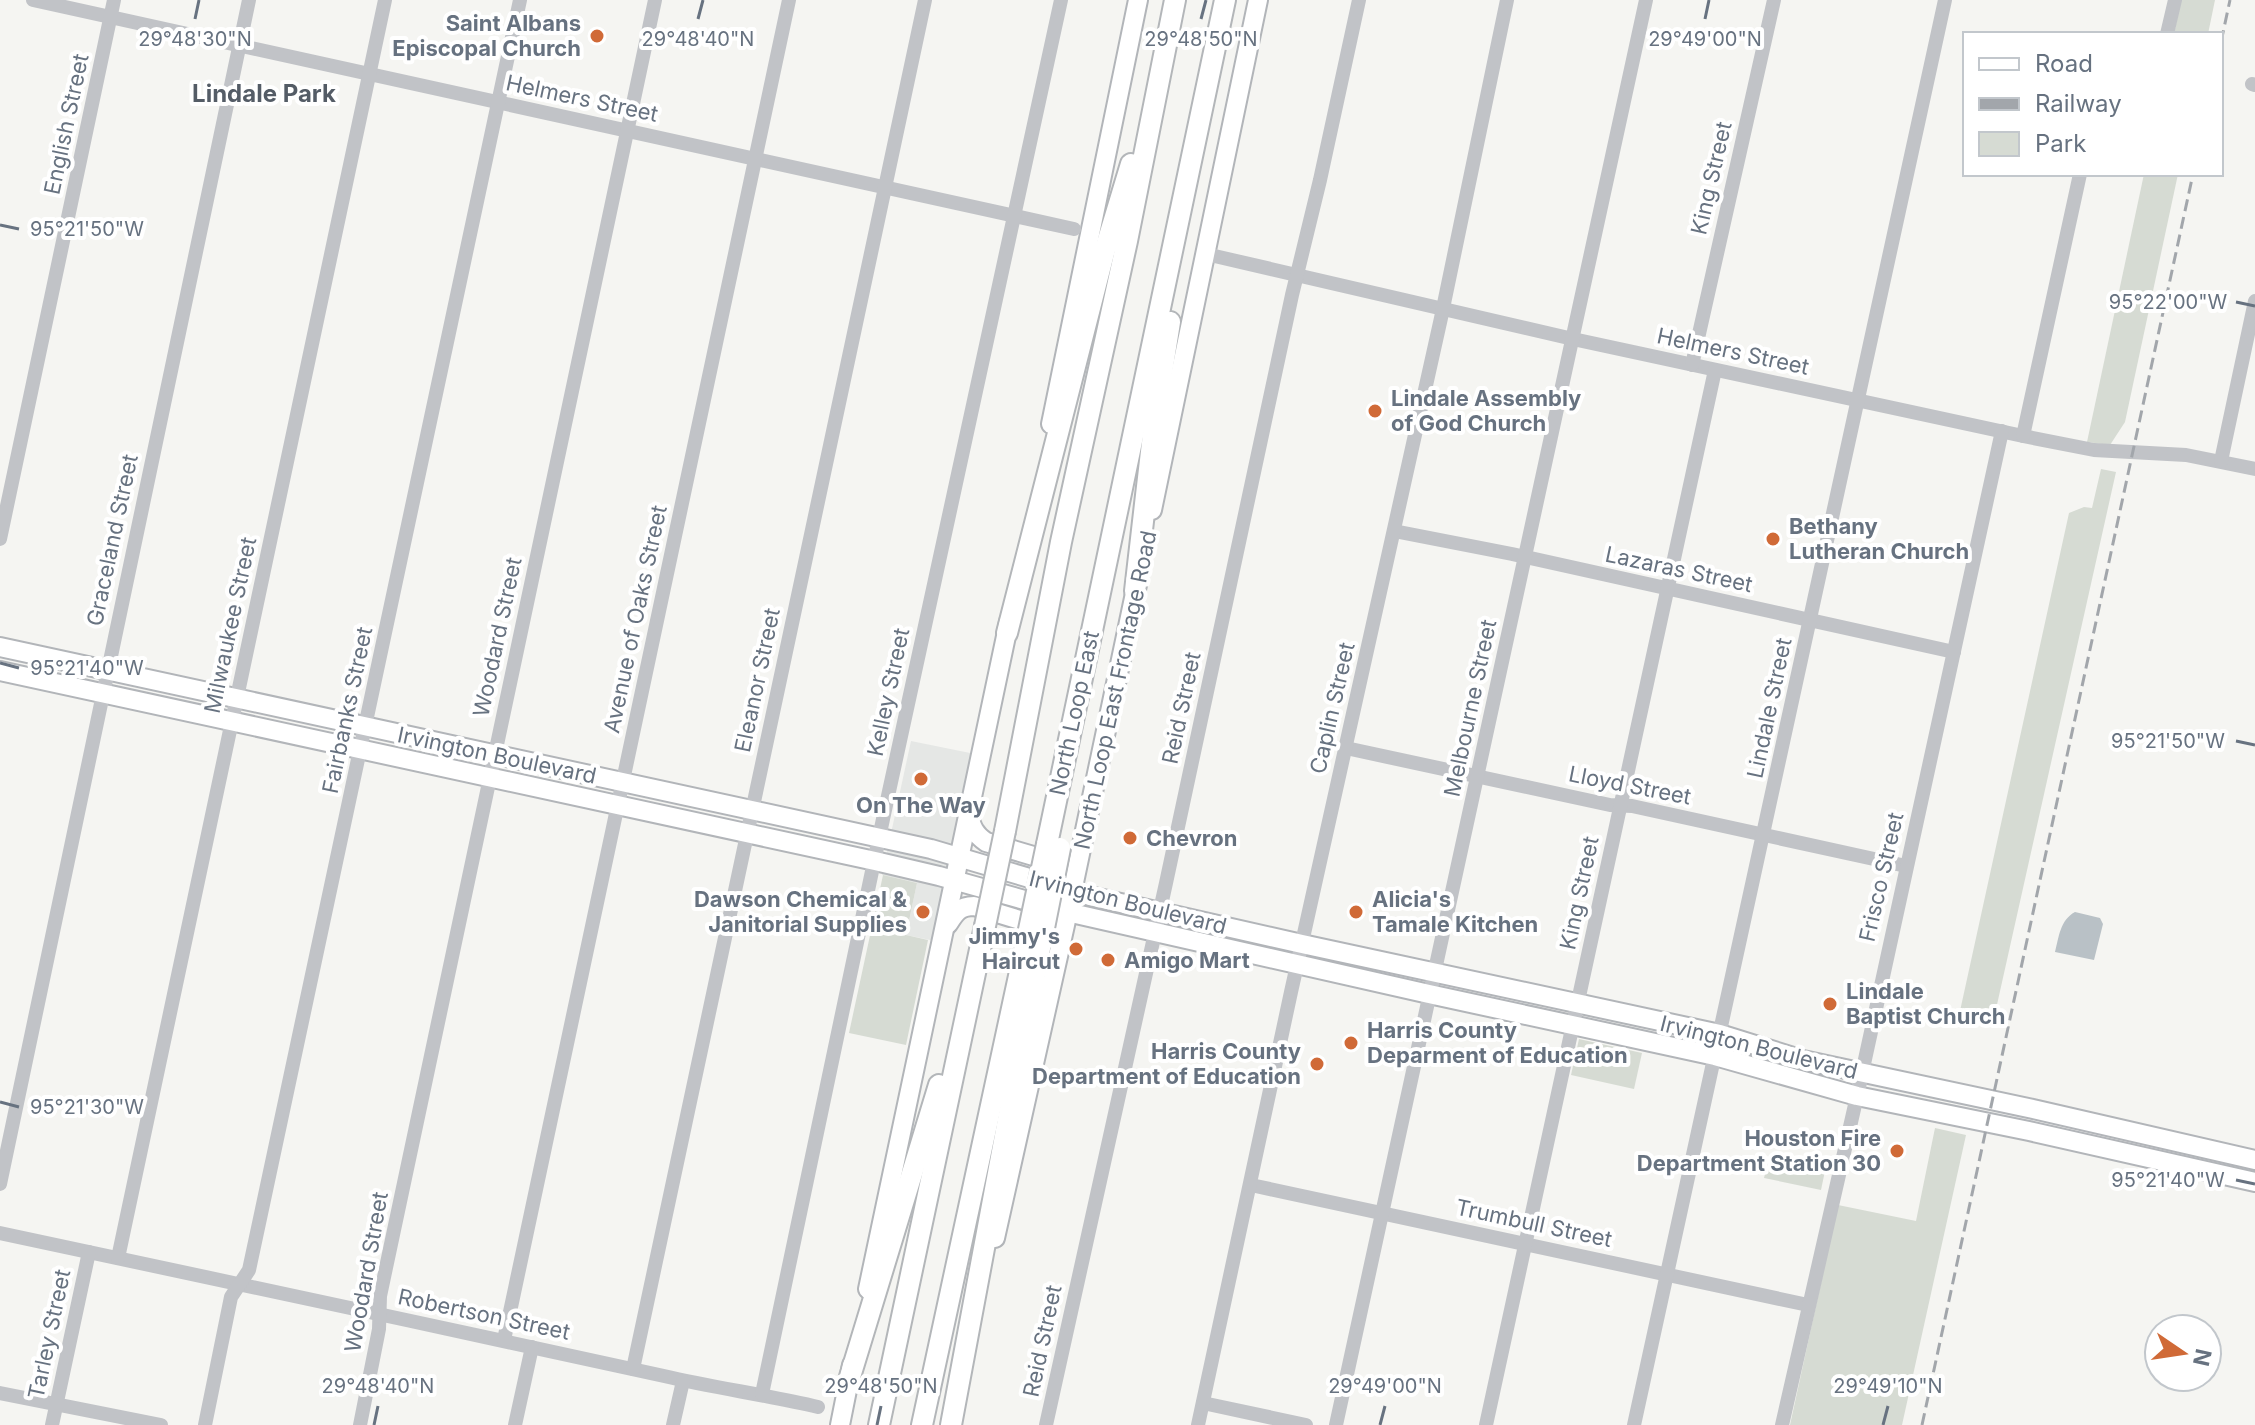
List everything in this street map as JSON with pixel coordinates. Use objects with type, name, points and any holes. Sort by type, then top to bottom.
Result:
[{"type":"highway","name":"North Loop East","points":[[879,1425],[1005,831],[1061,542],[1124,256],[1175,0]]},
{"type":"highway","name":"North Loop East","points":[[922,1425],[1034,941],[1062,848],[1055,803],[1225,0]]},
{"type":"highway","points":[[1007,633],[1104,253],[1165,49]]},
{"type":"highway","points":[[1135,591],[1155,417],[1207,85]]},
{"type":"highway","points":[[953,1425],[1034,941]]},
{"type":"highway","points":[[849,1380],[979,955]]},
{"type":"main road","points":[[840,1425],[1092,233],[1138,0]]},
{"type":"main road","name":"North Loop East Frontage Road","points":[[953,1425],[1072,891],[1062,848],[1135,591],[1258,0]]},
{"type":"main road","name":"Irvington Boulevard","points":[[0,647],[931,849],[1072,891],[1720,1034],[1803,1060],[2255,1160]]},
{"type":"main road","name":"Irvington Boulevard","points":[[0,671],[875,861],[1067,912],[1715,1056],[1857,1096],[2255,1182]]},
{"type":"main road","points":[[968,814],[972,829],[986,842],[1063,864],[1062,848]]},
{"type":"main road","points":[[945,928],[956,911],[964,906],[974,906],[1042,927],[1054,942],[1056,961]]},
{"type":"main road","points":[[1903,1105],[1908,1082]]},
{"type":"main road","points":[[2029,1131],[2033,1109]]},
{"type":"main road","points":[[2164,1163],[2169,1141]]},
{"type":"street","name":"Helmers Street","points":[[33,0],[1074,229]]},
{"type":"street","name":"English Street","points":[[0,539],[114,0]]},
{"type":"street","name":"Graceland Street","points":[[0,1184],[249,0]]},
{"type":"street","name":"Milwaukee Street","points":[[118,1258],[385,0]]},
{"type":"street","name":"Fairbanks Street","points":[[205,1425],[231,1297],[249,1270],[520,0]]},
{"type":"street","name":"Woodard Street","points":[[360,1425],[379,1329],[380,1296],[655,0]]},
{"type":"street","name":"Avenue of Oaks Street","points":[[504,1340],[789,0]]},
{"type":"street","name":"Eleanor Street","points":[[633,1369],[925,0]]},
{"type":"street","name":"Kelley Street","points":[[762,1394],[1061,0]]},
{"type":"street","name":"Reid Street","points":[[1046,1425],[1359,0]]},
{"type":"street","name":"Caplin Street","points":[[1198,1425],[1507,0]]},
{"type":"street","name":"Melbourne Street","points":[[1336,1425],[1646,0]]},
{"type":"street","name":"King Street","points":[[1692,365],[1774,0]]},
{"type":"street","name":"Lindale Street","points":[[1634,1425],[1945,0]]},
{"type":"street","points":[[2167,32],[2175,0]]},
{"type":"street","points":[[2023,436],[2080,176]]},
{"type":"street","name":"Helmers Street","points":[[1206,254],[1442,310],[2023,436],[2094,450],[2157,452],[2255,469]]},
{"type":"street","points":[[2221,461],[2255,301]]},
{"type":"street","name":"King Street","points":[[1486,1425],[1715,370]]},
{"type":"street","name":"Frisco Street","points":[[1782,1425],[2002,431]]},
{"type":"street","name":"Lazaras Street","points":[[1394,531],[1954,652]]},
{"type":"street","name":"Lloyd Street","points":[[1346,748],[1906,866]]},
{"type":"street","name":"Trumbull Street","points":[[1251,1185],[1808,1305]]},
{"type":"street","name":"Robertson Street","points":[[0,1233],[683,1381],[818,1407]]},
{"type":"street","name":"Tarley Street","points":[[52,1425],[89,1252]]},
{"type":"street","points":[[515,1425],[532,1347]]},
{"type":"street","points":[[673,1425],[683,1381]]},
{"type":"street","points":[[0,1393],[161,1425]]},
{"type":"street","points":[[1203,1403],[1306,1425]]},
{"type":"shaded area","points":[[911,741],[975,754],[935,941],[906,935],[917,883],[882,875]]},
{"type":"shaded area","points":[[2075,912],[2100,918],[2103,924],[2094,960],[2055,952],[2063,924]]},
{"type":"green space","points":[[2181,0],[2215,0],[2208,32],[2174,32]]},
{"type":"green space","points":[[2144,176],[2178,176],[2125,422],[2110,445],[2087,442]]},
{"type":"green space","points":[[2101,469],[2116,472],[1994,1018],[1960,1011],[2069,513],[2084,507],[2092,508]]},
{"type":"green space","points":[[883,875],[917,883],[906,935],[928,940],[906,1045],[849,1033]]},
{"type":"green space","points":[[1579,1039],[1642,1053],[1634,1089],[1571,1075]]},
{"type":"green space","points":[[1935,1128],[1966,1135],[1902,1425],[1790,1425],[1838,1205],[1916,1221]]},
{"type":"green space","points":[[1770,1154],[1826,1166],[1821,1190],[1764,1178]]},
{"type":"railway","points":[[2223,33],[2230,0]]},
{"type":"railway","points":[[1922,1425],[2193,176]]},
{"type":"place","name":"Saint Albans Episcopal Church","points":[[597,36]]},
{"type":"place","name":"Lindale Assembly of God Church","points":[[1375,411]]},
{"type":"place","name":"Bethany Lutheran Church","points":[[1773,539]]},
{"type":"place","name":"On The Way","points":[[921,779]]},
{"type":"place","name":"Chevron","points":[[1130,838]]},
{"type":"place","name":"Dawson Chemical & Janitorial Supplies","points":[[923,912]]},
{"type":"place","name":"Alicia's Tamale Kitchen","points":[[1356,912]]},
{"type":"place","name":"Jimmy's Haircut","points":[[1076,949]]},
{"type":"place","name":"Amigo Mart","points":[[1108,960]]},
{"type":"place","name":"Lindale Baptist Church","points":[[1830,1004]]},
{"type":"place","name":"Harris County Deparment of Education","points":[[1351,1043]]},
{"type":"place","name":"Harris County Department of Education","points":[[1317,1064]]},
{"type":"place","name":"Houston Fire Department Station 30","points":[[1897,1151]]},
{"type":"district","name":"Lindale Park","points":[[264,93]]}]
